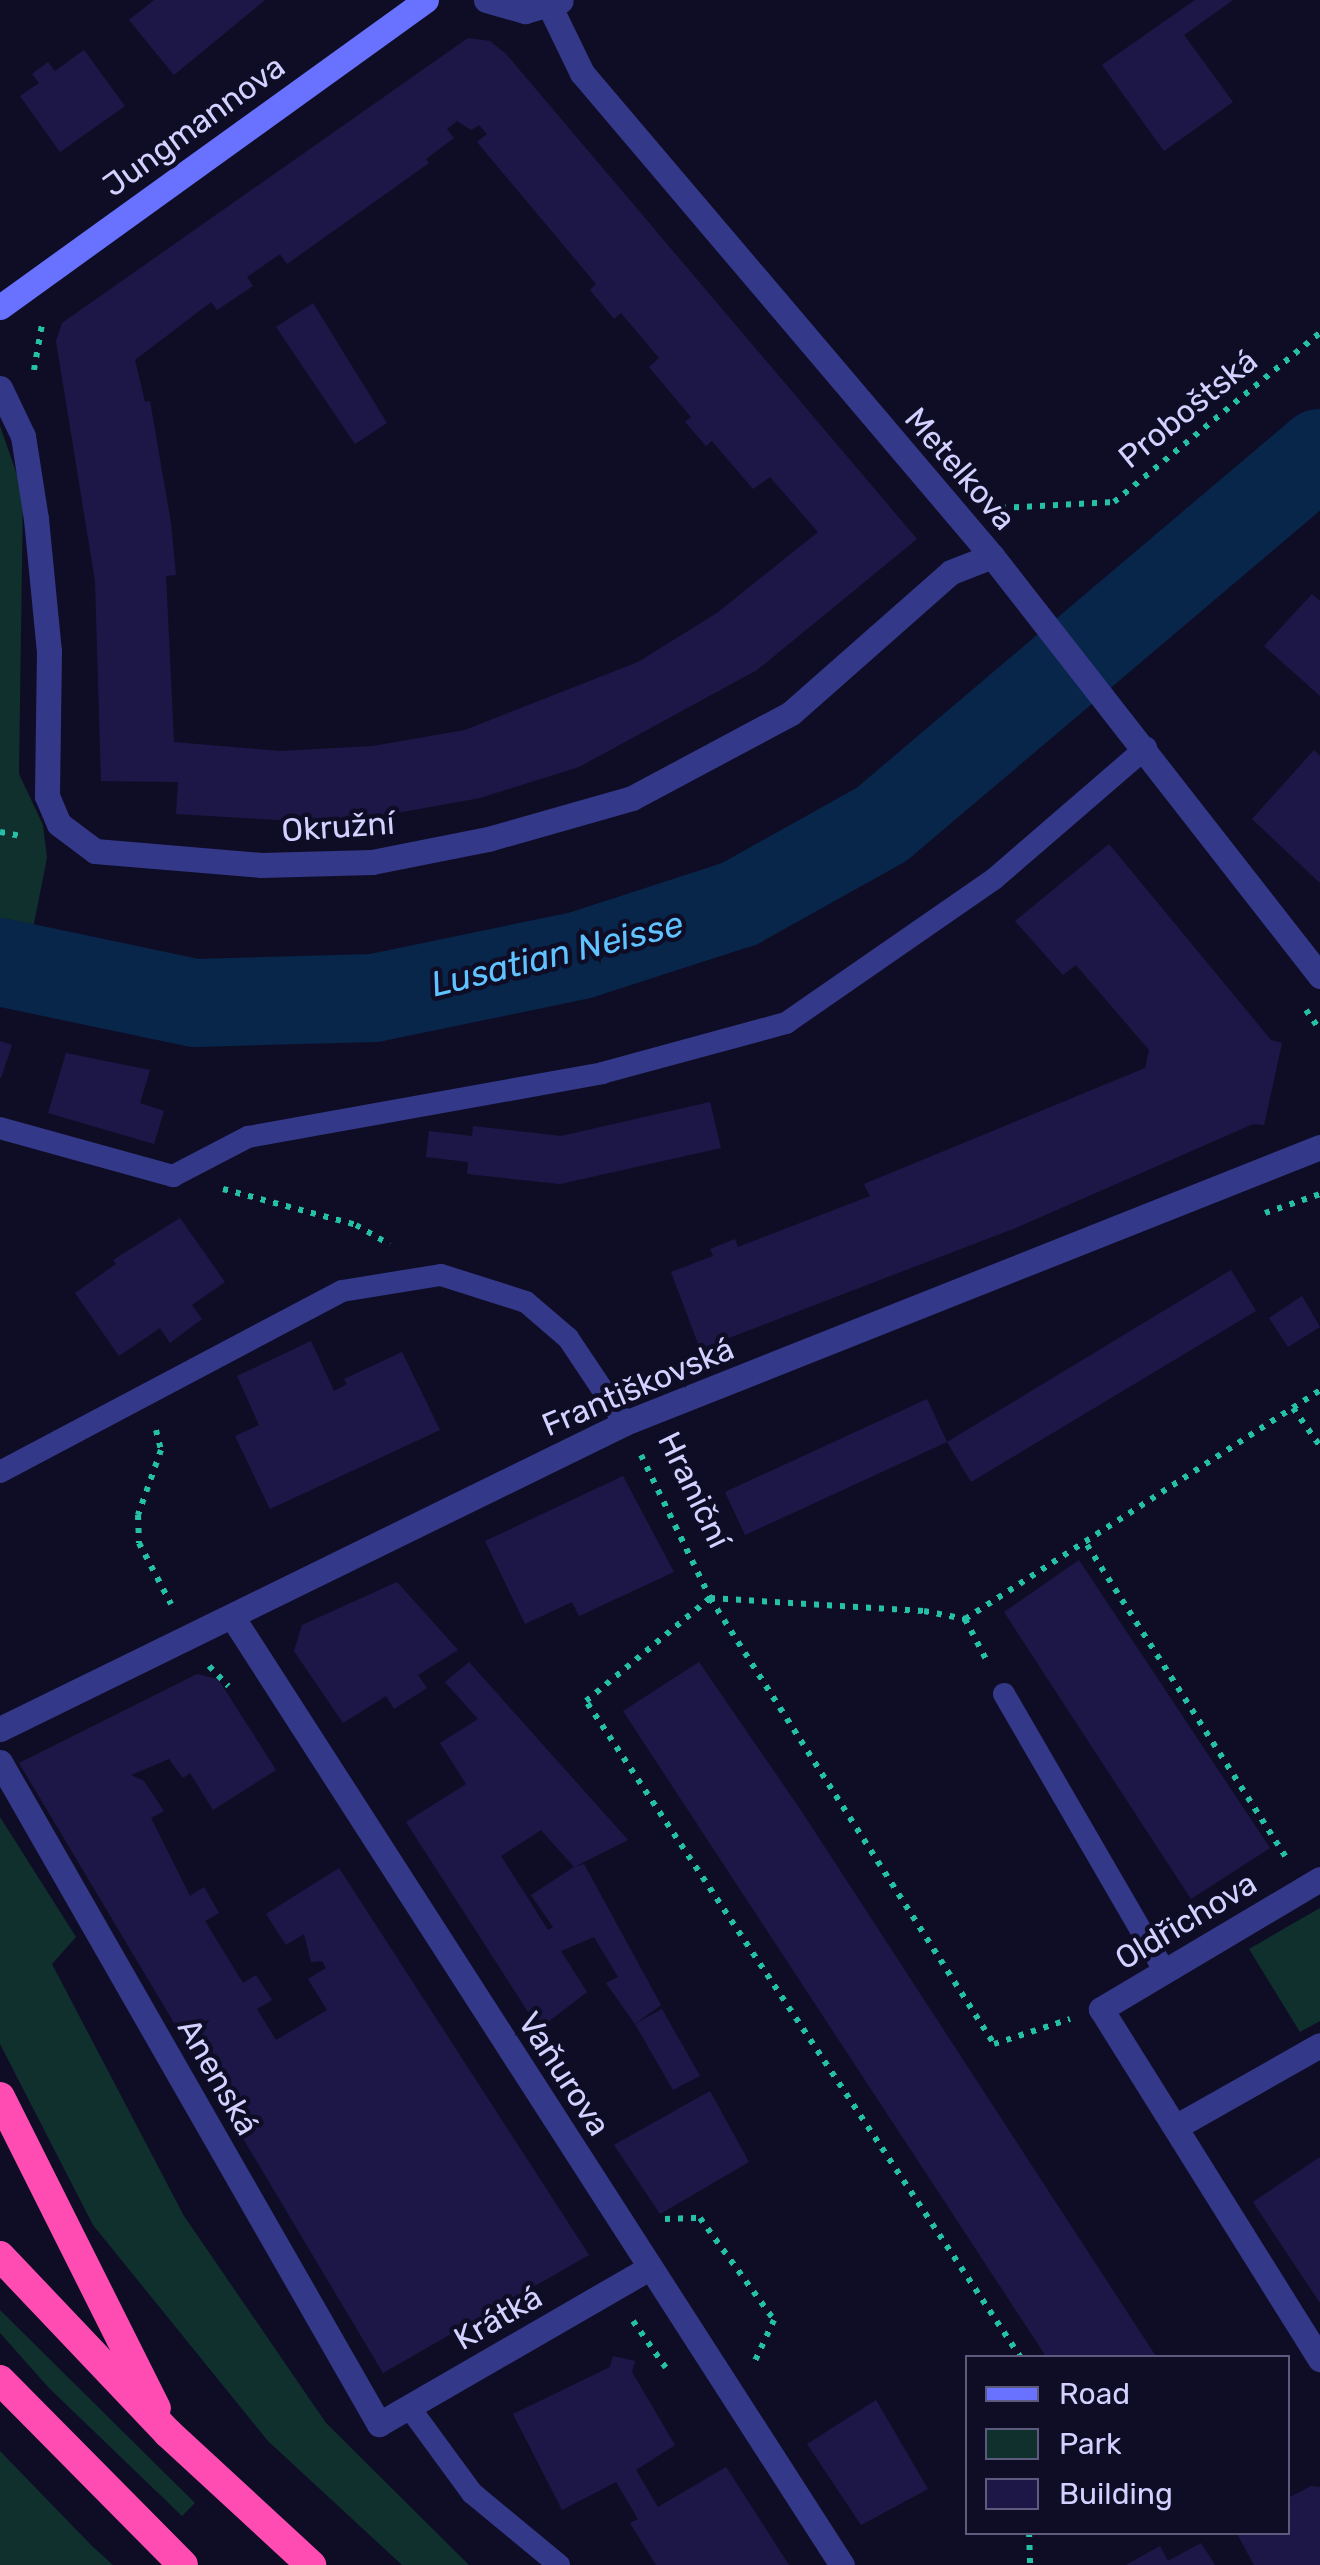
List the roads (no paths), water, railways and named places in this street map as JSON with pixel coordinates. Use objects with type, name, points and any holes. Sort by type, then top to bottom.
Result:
[{"type":"highway","points":[[0,2097],[168,2433]]},
{"type":"highway","points":[[0,2256],[168,2433],[311,2565]]},
{"type":"highway","points":[[0,2380],[184,2565]]},
{"type":"street","name":"Jungmannova","points":[[0,306],[426,0]]},
{"type":"street","points":[[486,0],[525,12],[556,4]]},
{"type":"street","name":"Metelkova","points":[[556,4],[582,73],[992,556],[1146,748],[1320,976]]},
{"type":"street","name":"Okružní","points":[[0,388],[24,436],[36,519],[48,651],[47,796],[60,824],[95,851],[261,865],[372,862],[488,839],[632,798],[792,713],[952,572],[992,556]]},
{"type":"street","name":"Františkovská","points":[[0,1729],[625,1423],[1320,1147]]},
{"type":"street","name":"Vaňurova","points":[[233,1618],[842,2565]]},
{"type":"street","name":"Anenská","points":[[0,1762],[379,2424]]},
{"type":"street","name":"Oldřichova","points":[[1312,1883],[1101,2009],[1320,2359]]},
{"type":"street","points":[[1177,2126],[1320,2045]]},
{"type":"street","name":"Krátká","points":[[379,2424],[649,2268]]},
{"type":"lane","points":[[0,1128],[173,1176],[248,1136],[602,1073],[786,1023],[994,878],[1146,748]]},
{"type":"lane","name":"Hraniční","points":[[0,1472],[148,1400],[342,1291],[441,1275],[526,1302],[568,1338],[625,1423]]},
{"type":"lane","points":[[1004,1694],[1165,1972]]},
{"type":"lane","points":[[409,2407],[472,2493],[559,2565]]},
{"type":"waterway","name":"Lusatian Neisse","points":[[0,962],[195,1003],[374,998],[581,955],[739,904],[882,824],[1320,453]]}]
